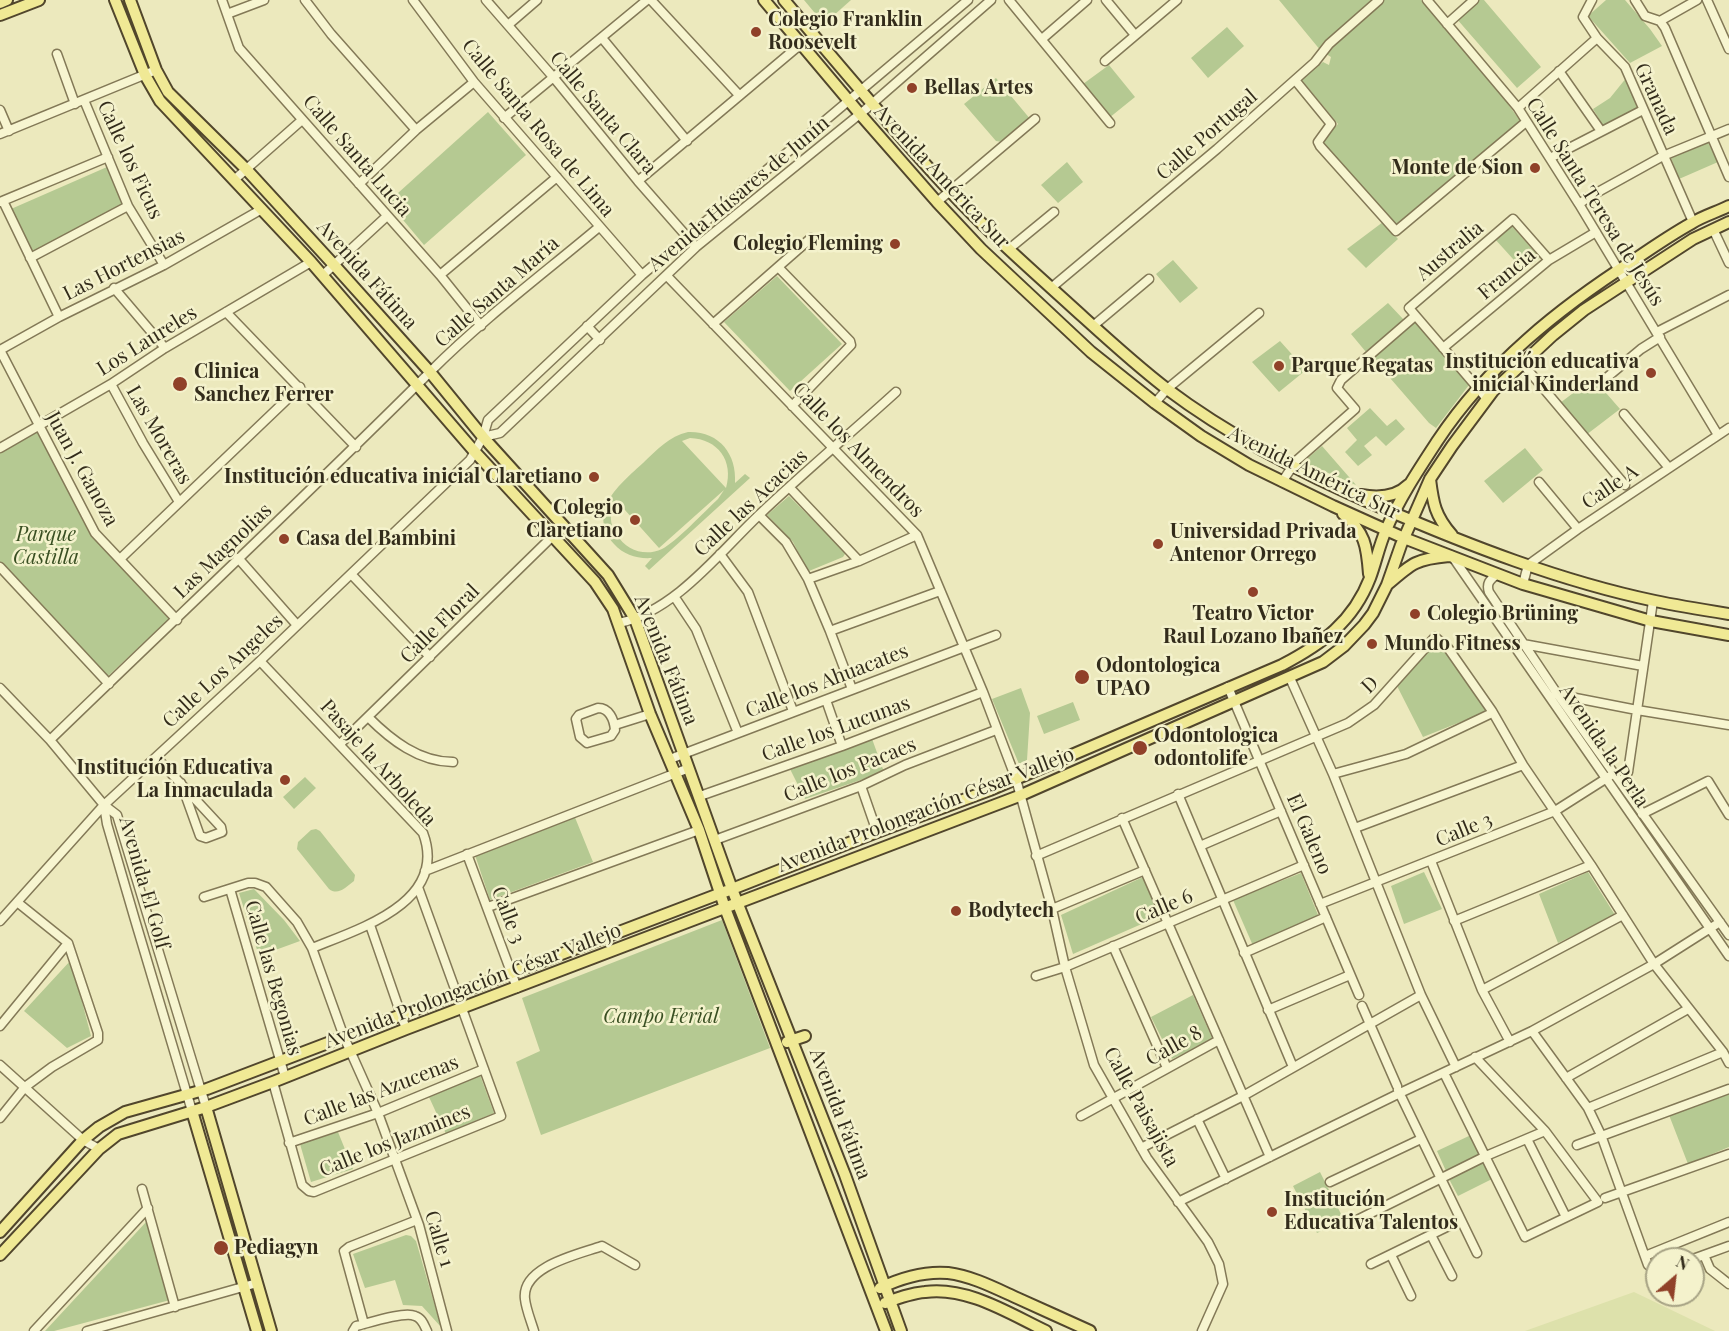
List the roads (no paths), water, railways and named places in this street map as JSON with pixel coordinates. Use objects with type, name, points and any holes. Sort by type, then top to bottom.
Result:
[{"type":"main road","points":[[0,3],[8,0]]},
{"type":"main road","name":"Avenida Fátima","points":[[115,0],[145,75],[160,101],[323,275],[474,451],[595,582],[613,609],[650,714],[699,830],[725,908],[886,1331]]},
{"type":"main road","name":"Avenida Fátima","points":[[130,0],[156,70],[168,92],[246,169],[430,372],[483,437],[608,574],[635,619],[732,889],[845,1175],[901,1331]]},
{"type":"main road","name":"Avenida América Sur","points":[[764,0],[860,114],[981,249],[1091,352],[1155,403],[1202,436],[1282,482],[1333,506],[1404,538],[1523,584],[1651,621],[1729,635]]},
{"type":"main road","name":"Avenida América Sur","points":[[784,0],[860,91],[949,191],[1009,249],[1093,326],[1167,389],[1236,435],[1346,493],[1411,521],[1528,565],[1653,601],[1729,615]]},
{"type":"main road","points":[[0,15],[35,1]]},
{"type":"main road","name":"Avenida Prolongación César Vallejo","points":[[0,1232],[83,1140],[99,1127],[125,1112],[201,1091],[990,790],[1310,650],[1346,620],[1359,601],[1370,579],[1386,530],[1416,475],[1450,424],[1506,359],[1565,307],[1693,222],[1729,206]]},
{"type":"main road","name":"Avenida Prolongación César Vallejo","points":[[0,1255],[99,1149],[130,1128],[206,1107],[1020,796],[1323,662],[1344,646],[1364,625],[1387,585],[1404,538],[1430,479],[1487,399],[1552,335],[1584,310],[1693,239],[1729,222]]},
{"type":"main road","points":[[1346,493],[1373,497],[1398,493],[1416,475]]},
{"type":"main road","points":[[1430,479],[1434,509],[1454,537]]},
{"type":"main road","points":[[1333,506],[1361,532],[1367,549],[1370,579],[1387,585],[1409,566],[1422,559],[1452,556]]},
{"type":"main road","points":[[968,816],[968,804],[987,795],[990,790]]},
{"type":"main road","points":[[941,808],[949,814],[944,824]]},
{"type":"main road","points":[[776,872],[773,877],[775,884],[781,886]]},
{"type":"main road","points":[[778,1046],[805,1036]]},
{"type":"main road","name":"Avenida El Golf","points":[[206,1107],[271,1331]]},
{"type":"main road","name":"Avenida El Golf","points":[[192,1111],[257,1331]]},
{"type":"main road","points":[[830,1180],[845,1175]]},
{"type":"main road","points":[[225,1225],[238,1221]]},
{"type":"main road","points":[[872,1292],[904,1278],[947,1273],[966,1277],[1002,1291],[1090,1331]]},
{"type":"main road","points":[[876,1306],[926,1291],[946,1291],[971,1297],[1046,1331]]},
{"type":"street","name":"Calle Santa Lucia","points":[[222,0],[240,48],[440,275],[481,326]]},
{"type":"street","points":[[227,14],[264,0]]},
{"type":"street","points":[[305,0],[331,34],[416,130]]},
{"type":"street","name":"Calle Santa Rosa de Lima","points":[[413,0],[474,82],[642,275]]},
{"type":"street","name":"Calle Santa Clara","points":[[486,0],[696,247]]},
{"type":"street","points":[[508,25],[537,0]]},
{"type":"street","points":[[504,118],[649,0],[739,95]]},
{"type":"street","name":"Avenida Húsares de Junín","points":[[474,451],[483,437],[488,420],[642,275],[968,0]]},
{"type":"street","name":"Avenida Húsares de Junín","points":[[483,437],[500,433],[696,247],[872,104],[991,0]]},
{"type":"street","points":[[1009,0],[1110,123]]},
{"type":"street","points":[[1106,0],[1135,35]]},
{"type":"street","points":[[1105,60],[1177,0]]},
{"type":"street","name":"Calle Portugal","points":[[1051,288],[1217,149],[1319,58],[1329,44],[1379,0]]},
{"type":"street","name":"Calle Santa Teresa de Jesús","points":[[1427,0],[1518,108],[1579,204],[1718,435]]},
{"type":"street","points":[[1447,24],[1474,0]]},
{"type":"street","name":"Granada","points":[[1592,0],[1583,17],[1597,38],[1625,67],[1693,222]]},
{"type":"street","points":[[1635,0],[1645,16],[1660,21],[1665,28],[1729,177]]},
{"type":"street","points":[[1660,21],[1697,0]]},
{"type":"street","points":[[1707,0],[1729,49]]},
{"type":"street","points":[[1042,39],[1082,2]]},
{"type":"street","points":[[602,38],[687,141]]},
{"type":"street","points":[[1518,108],[1597,38]]},
{"type":"street","points":[[638,181],[801,44]]},
{"type":"street","points":[[57,54],[75,104]]},
{"type":"street","points":[[0,110],[4,133],[156,70]]},
{"type":"street","points":[[1559,71],[1601,131]]},
{"type":"street","points":[[1295,80],[1331,124],[1320,137],[1318,142],[1320,146],[1396,231],[1526,122]]},
{"type":"street","points":[[359,184],[416,130],[474,82]]},
{"type":"street","name":"Calle los Ficus","points":[[84,100],[128,206],[164,265]]},
{"type":"street","points":[[1550,158],[1643,110]]},
{"type":"street","points":[[937,202],[1035,118]]},
{"type":"street","points":[[234,180],[302,120]]},
{"type":"street","points":[[1579,204],[1589,196],[1663,156],[1729,129]]},
{"type":"street","points":[[59,316],[1,201],[108,157]]},
{"type":"street","points":[[440,275],[557,177]]},
{"type":"street","points":[[30,258],[128,206]]},
{"type":"street","name":"Las Hortensias","points":[[0,350],[59,316],[164,265],[262,209]]},
{"type":"street","points":[[1009,249],[1054,212]]},
{"type":"street","points":[[323,275],[387,216]]},
{"type":"street","name":"Australia","points":[[1292,466],[1355,409],[1337,388],[1341,380],[1513,219],[1549,260]]},
{"type":"street","name":"Calle Santa María","points":[[418,385],[481,326],[599,227]]},
{"type":"street","points":[[1713,229],[1729,263]]},
{"type":"street","name":"Francia","points":[[1443,348],[1549,260],[1596,232]]},
{"type":"street","points":[[713,324],[811,238]]},
{"type":"street","name":"Los Laureles","points":[[0,448],[111,384],[165,348],[311,262]]},
{"type":"street","points":[[778,267],[850,341],[851,345],[792,406]]},
{"type":"street","name":"Calle los Almendros","points":[[667,276],[917,535],[1016,779]]},
{"type":"street","points":[[1093,326],[1149,279]]},
{"type":"street","points":[[114,288],[165,348]]},
{"type":"street","points":[[1605,379],[1659,335],[1729,295]]},
{"type":"street","points":[[226,312],[356,447]]},
{"type":"street","points":[[1412,312],[1487,399]]},
{"type":"street","points":[[1155,403],[1167,389],[1259,313]]},
{"type":"street","points":[[587,326],[600,340]]},
{"type":"street","name":"Juan J. Ganoza","points":[[0,350],[95,532],[177,620]]},
{"type":"street","points":[[1522,363],[1625,486]]},
{"type":"street","name":"Las Moreras","points":[[111,384],[142,443],[179,502]]},
{"type":"street","name":"Las Magnolias","points":[[50,740],[177,620],[238,558],[418,385]]},
{"type":"street","points":[[120,559],[300,387]]},
{"type":"street","name":"Calle las Acacias","points":[[619,623],[635,619],[674,596],[759,515],[896,392]]},
{"type":"street","points":[[1624,414],[1669,468]]},
{"type":"street","name":"Calle A","points":[[1528,565],[1729,428]]},
{"type":"street","name":"Calle Los Angeles","points":[[0,921],[104,805],[351,574],[470,460],[474,451]]},
{"type":"street","points":[[1282,482],[1292,466]]},
{"type":"street","points":[[1539,482],[1578,529]]},
{"type":"street","points":[[790,488],[859,561]]},
{"type":"street","points":[[759,515],[786,542],[808,579],[852,689]]},
{"type":"street","name":"Calle Floral","points":[[340,744],[563,526]]},
{"type":"street","points":[[808,579],[859,561],[917,535]]},
{"type":"street","points":[[720,554],[748,592],[793,711]]},
{"type":"street","name":"Avenida la Perla","points":[[1452,556],[1729,956]]},
{"type":"street","points":[[238,558],[297,625]]},
{"type":"street","points":[[1523,584],[1528,565]]},
{"type":"street","points":[[0,567],[109,684]]},
{"type":"street","points":[[351,574],[430,657]]},
{"type":"street","name":"Avenida la Perla","points":[[1497,574],[1487,586],[1489,592],[1558,695],[1728,933]]},
{"type":"street","points":[[830,631],[940,591]]},
{"type":"street","points":[[674,596],[696,629],[738,733]]},
{"type":"street","points":[[1620,782],[1628,772],[1653,601]]},
{"type":"street","name":"Calle los Ahuacates","points":[[670,759],[996,635]]},
{"type":"street","name":"D","points":[[1036,856],[1348,723],[1374,705],[1435,637],[1448,648],[1492,712]]},
{"type":"street","points":[[1523,644],[1643,666]]},
{"type":"street","name":"Pasaje la Arboleda","points":[[260,661],[423,832],[428,846],[425,871],[418,887],[398,908],[370,925],[312,948]]},
{"type":"street","points":[[1290,678],[1333,774],[1421,995],[1456,1067]]},
{"type":"street","name":"El Galeno","points":[[1228,687],[1359,994]]},
{"type":"street","points":[[0,688],[50,740],[104,805]]},
{"type":"street","points":[[1545,690],[1558,695],[1729,725]]},
{"type":"street","name":"Calle los Lucunas","points":[[700,796],[842,746],[982,692]]},
{"type":"street","points":[[826,700],[842,746]]},
{"type":"street","points":[[602,708],[609,712],[615,725],[611,736],[587,743],[580,737],[576,719],[582,714],[602,708]]},
{"type":"street","points":[[1333,774],[1406,754],[1492,712],[1523,765],[1591,865],[1654,964],[1723,1052],[1729,1063]]},
{"type":"street","points":[[615,725],[650,714]]},
{"type":"street","points":[[368,717],[390,737],[425,757],[453,762]]},
{"type":"street","name":"Calle los Pacaes","points":[[715,840],[861,786],[905,765],[996,730]]},
{"type":"street","points":[[156,757],[181,783],[221,827],[222,832],[206,837],[200,836],[181,783]]},
{"type":"street","points":[[1355,828],[1523,765]]},
{"type":"street","points":[[425,871],[688,768]]},
{"type":"street","name":"Calle 3","points":[[1320,904],[1555,812],[1614,774]]},
{"type":"street","name":"Calle Paisajista","points":[[1016,779],[1052,909],[1065,967],[1094,1065],[1141,1148],[1208,1242],[1219,1264],[1223,1284],[1202,1331]]},
{"type":"street","points":[[1642,814],[1708,781],[1729,815]]},
{"type":"street","points":[[861,786],[877,832]]},
{"type":"street","points":[[1178,794],[1293,1067]]},
{"type":"street","name":"Avenida El Golf","points":[[104,805],[117,815],[206,1107]]},
{"type":"street","name":"Avenida El Golf","points":[[104,805],[107,824],[192,1111]]},
{"type":"street","points":[[1200,846],[1281,811]]},
{"type":"street","points":[[1122,818],[1270,1157]]},
{"type":"street","points":[[488,908],[699,830]]},
{"type":"street","name":"Calle 3","points":[[467,854],[517,988]]},
{"type":"street","points":[[1431,861],[1482,990],[1510,1042]]},
{"type":"street","name":"Calle 6","points":[[1036,976],[1065,967],[1304,865]]},
{"type":"street","points":[[1454,921],[1591,865]]},
{"type":"street","points":[[1052,909],[1145,870]]},
{"type":"street","name":"Calle 1","points":[[230,889],[248,883],[266,886],[297,922],[312,948],[344,1037],[378,1113],[417,1220],[447,1331]]},
{"type":"street","points":[[418,887],[484,1069]]},
{"type":"street","points":[[204,897],[230,889]]},
{"type":"street","name":"Calle las Begonias","points":[[230,889],[285,1077]]},
{"type":"street","points":[[0,1118],[25,1087],[52,1066],[98,1040],[98,1033],[68,943],[17,902]]},
{"type":"street","points":[[135,920],[148,915]]},
{"type":"street","points":[[1482,990],[1623,915]]},
{"type":"street","points":[[1244,953],[1326,917]]},
{"type":"street","points":[[1178,1202],[1270,1157],[1398,1089],[1444,1073],[1532,1031],[1654,964],[1720,921]]},
{"type":"street","points":[[370,925],[406,1029]]},
{"type":"street","points":[[0,1026],[68,943]]},
{"type":"street","points":[[1113,946],[1167,1068]]},
{"type":"street","points":[[1268,1010],[1350,975]]},
{"type":"street","points":[[1141,1148],[1242,1096],[1421,995]]},
{"type":"street","points":[[1362,1006],[1421,1139],[1477,1253]]},
{"type":"street","points":[[1566,1077],[1688,1009]]},
{"type":"street","points":[[1532,1031],[1587,1108],[1601,1136],[1645,1256]]},
{"type":"street","name":"Calle 8","points":[[1080,1116],[1219,1040]]},
{"type":"street","points":[[1587,1108],[1723,1052]]},
{"type":"street","points":[[1444,1073],[1525,1237],[1598,1202],[1545,1131],[1474,1057]]},
{"type":"street","points":[[0,1065],[83,1140],[99,1149]]},
{"type":"street","name":"Calle las Azucenas","points":[[289,1143],[378,1113],[484,1069]]},
{"type":"street","name":"Calle los Jazmines","points":[[273,1082],[302,1185],[314,1192],[501,1116],[484,1069]]},
{"type":"street","points":[[1576,1145],[1729,1089]]},
{"type":"street","points":[[1197,1119],[1226,1179]]},
{"type":"street","points":[[1351,1223],[1486,1156],[1545,1131]]},
{"type":"street","points":[[1330,1182],[1421,1139]]},
{"type":"street","points":[[1527,1139],[1566,1217]]},
{"type":"street","points":[[1605,1198],[1729,1154]]},
{"type":"street","points":[[142,1190],[175,1307]]},
{"type":"street","points":[[34,1331],[148,1208]]},
{"type":"street","points":[[364,1324],[344,1251],[417,1220]]},
{"type":"street","points":[[1371,1264],[1461,1220]]},
{"type":"street","points":[[1667,1247],[1729,1222]]},
{"type":"street","points":[[1431,1235],[1452,1276]]},
{"type":"street","points":[[534,1331],[524,1296],[530,1280],[543,1268],[602,1246],[635,1265]]},
{"type":"street","points":[[1705,1255],[1729,1246]]},
{"type":"street","points":[[1391,1255],[1411,1296]]},
{"type":"street","points":[[1705,1257],[1710,1269],[1729,1284]]},
{"type":"street","points":[[87,1331],[257,1283]]},
{"type":"street","points":[[995,1308],[1002,1291]]},
{"type":"street","points":[[353,1330],[356,1326],[409,1314],[417,1316],[427,1331]]},
{"type":"place","name":"Colegio Franklin Roosevelt","points":[[756,32]]},
{"type":"place","name":"Bellas Artes","points":[[912,88]]},
{"type":"place","name":"Monte de Sion","points":[[1535,168]]},
{"type":"place","name":"Colegio Fleming","points":[[895,244]]},
{"type":"place","name":"Parque Regatas","points":[[1279,366]]},
{"type":"place","name":"Institución educativa inicial Kinderland","points":[[1651,373]]},
{"type":"place","name":"Clinica Sanchez Ferrer","points":[[180,384]]},
{"type":"place","name":"Institución educativa inicial Claretiano","points":[[594,477]]},
{"type":"place","name":"Colegio Claretiano","points":[[635,520]]},
{"type":"place","name":"Casa del Bambini","points":[[284,539]]},
{"type":"place","name":"Universidad Privada Antenor Orrego","points":[[1158,544]]},
{"type":"place","name":"Teatro Victor Raul Lozano Ibañez","points":[[1253,592]]},
{"type":"place","name":"Colegio Brüning","points":[[1415,614]]},
{"type":"place","name":"Mundo Fitness","points":[[1372,644]]},
{"type":"place","name":"Odontologica UPAO","points":[[1082,677]]},
{"type":"place","name":"Odontologica odontolife","points":[[1140,748]]},
{"type":"place","name":"Institución Educativa La Inmaculada","points":[[285,780]]},
{"type":"place","name":"Bodytech","points":[[956,911]]},
{"type":"place","name":"Institución Educativa Talentos","points":[[1272,1212]]},
{"type":"place","name":"Pediagyn","points":[[221,1248]]},
{"type":"park label","name":"Parque Castilla","points":[[46,546]]},
{"type":"park label","name":"Campo Ferial","points":[[661,1017]]}]
